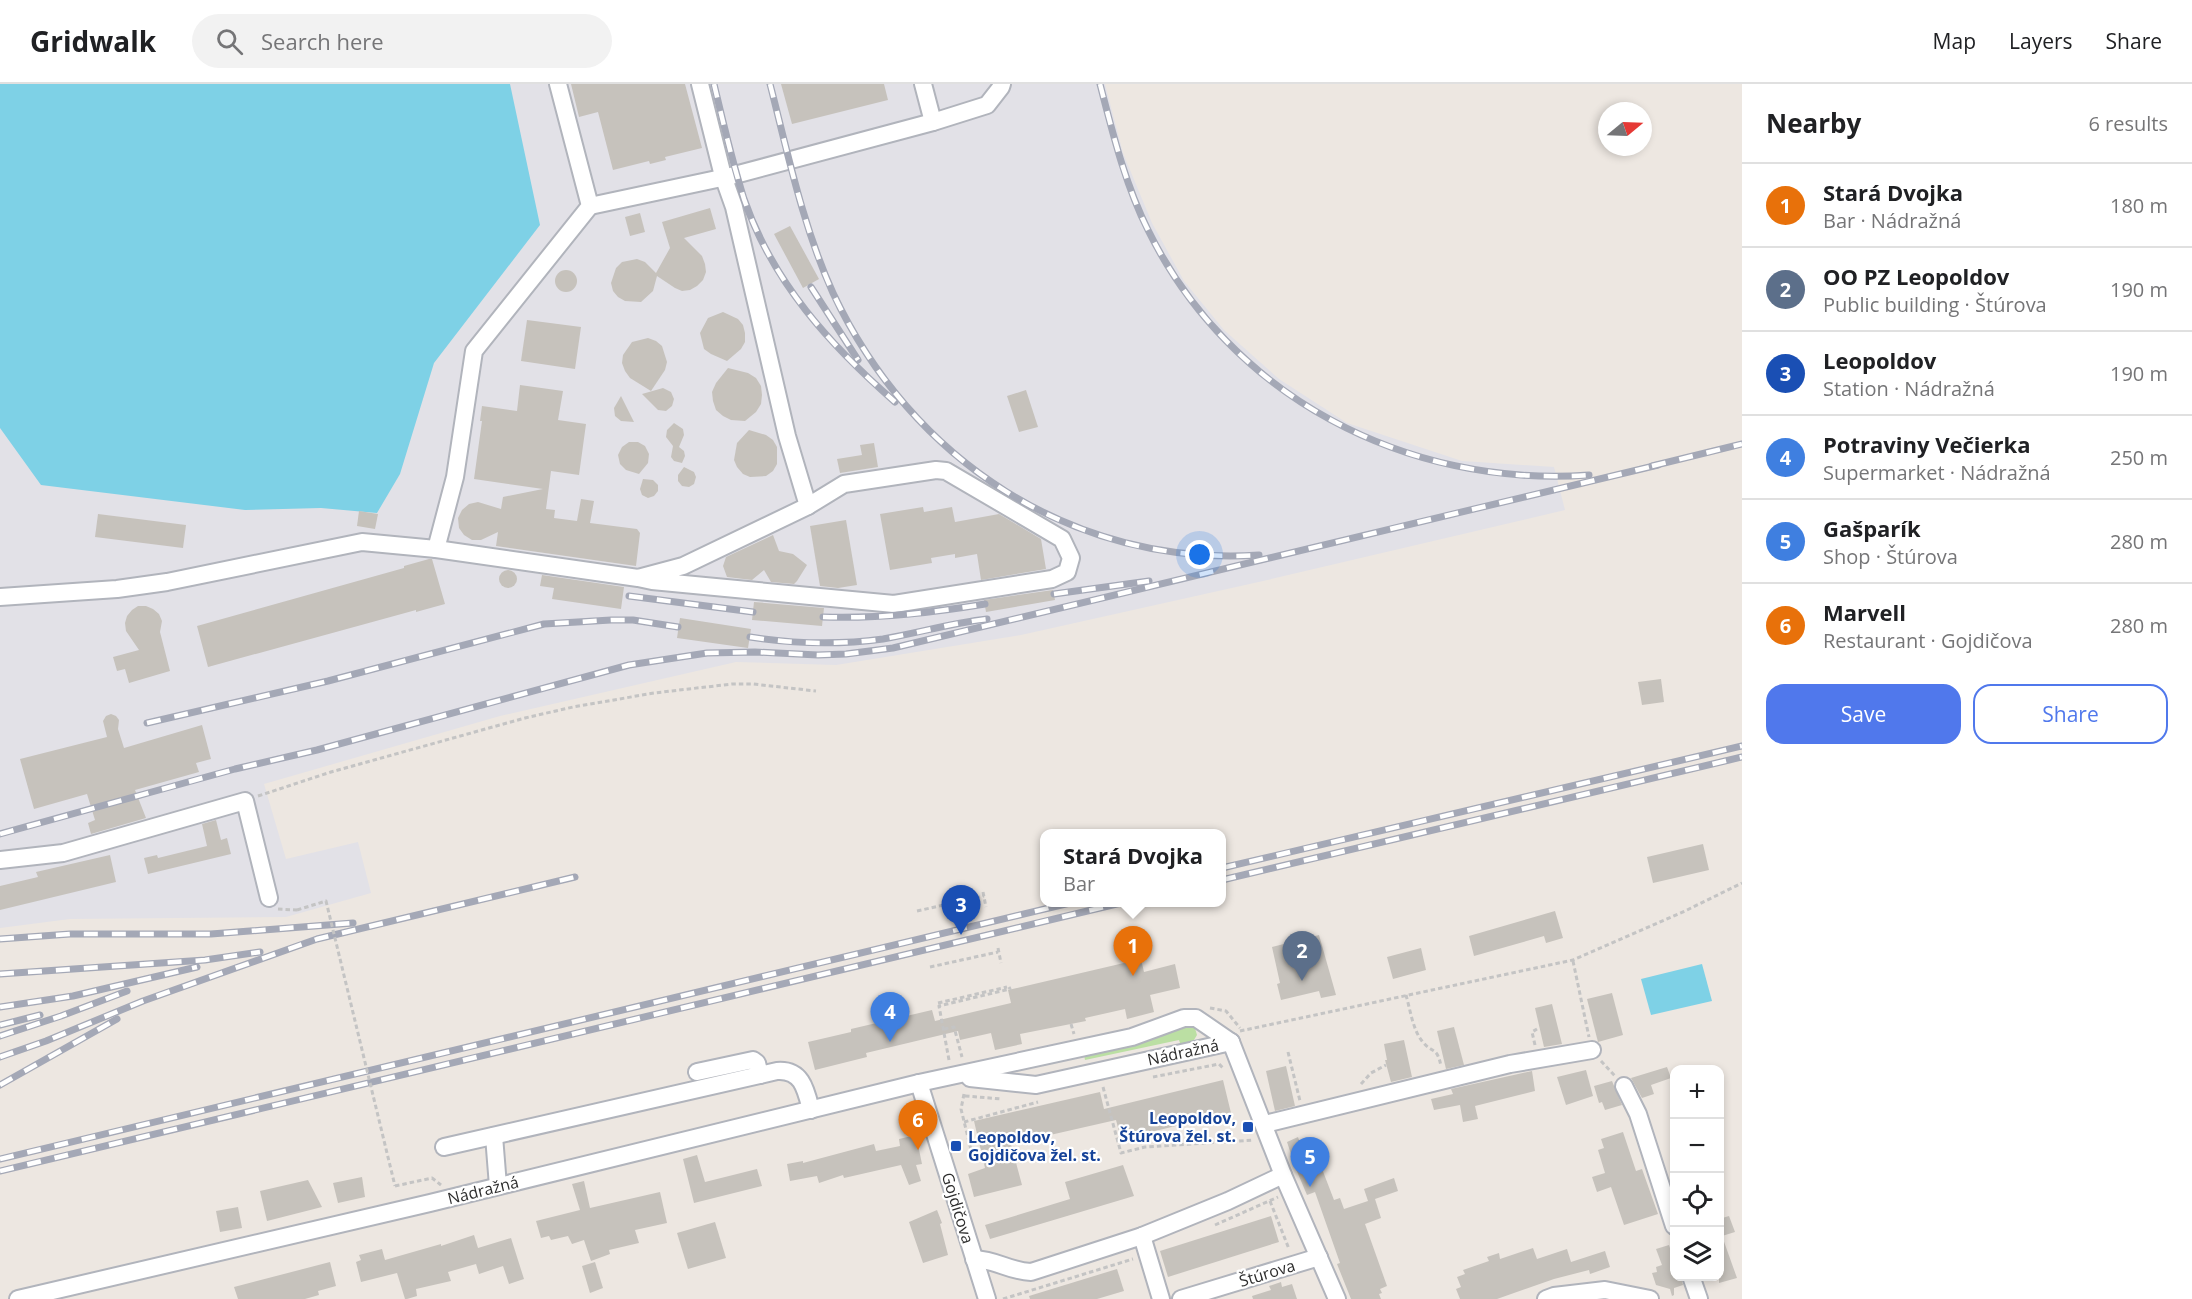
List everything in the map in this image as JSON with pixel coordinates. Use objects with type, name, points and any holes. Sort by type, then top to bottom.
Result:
[{"type":"street","points":[[558,84],[590,206]]},
{"type":"street","points":[[700,84],[723,176],[734,207],[787,436],[808,506]]},
{"type":"street","points":[[923,84],[933,122]]},
{"type":"street","points":[[436,549],[455,477],[474,351],[590,206],[731,176],[933,122],[987,105],[1002,84]]},
{"type":"street","points":[[0,597],[117,589],[167,582],[362,542],[436,549],[652,581],[894,604],[1052,579],[1067,572],[1071,558],[1062,539],[946,471],[936,470],[844,484],[808,506],[683,566],[638,578]]},
{"type":"street","points":[[0,860],[63,853],[245,801],[269,898]]},
{"type":"street","name":"Nádražná","points":[[953,1082],[1132,1037],[1184,1018],[1196,1018],[1231,1042]]},
{"type":"street","points":[[1231,1042],[1259,1129],[1278,1177],[1319,1257],[1337,1299]]},
{"type":"street","name":"Nádražná","points":[[18,1299],[430,1203],[919,1083],[953,1082],[979,1078],[1036,1084],[1231,1042]]},
{"type":"street","points":[[1259,1129],[1304,1115],[1510,1064],[1592,1050]]},
{"type":"street","points":[[696,1072],[753,1060],[757,1063],[760,1075]]},
{"type":"street","points":[[444,1147],[777,1071],[792,1072],[799,1077],[804,1085],[811,1110]]},
{"type":"street","name":"Gojdičova","points":[[919,1083],[987,1299]]},
{"type":"street","points":[[1624,1086],[1638,1114],[1670,1214]]},
{"type":"street","points":[[494,1136],[498,1186]]},
{"type":"street","points":[[974,1259],[991,1260],[1015,1271],[1031,1272],[1142,1236],[1228,1201],[1278,1177]]},
{"type":"street","points":[[1142,1236],[1161,1299]]},
{"type":"street","name":"Štúrova","points":[[1181,1299],[1319,1257]]},
{"type":"street","points":[[1693,1281],[1699,1299]]},
{"type":"street","points":[[1546,1299],[1605,1290],[1650,1299]]},
{"type":"path","points":[[245,801],[332,772],[525,718],[573,707],[654,693],[732,684],[816,691]]},
{"type":"path","points":[[1231,1042],[1242,1030],[1573,960],[1742,884]]},
{"type":"path","points":[[917,911],[984,894],[987,907]]},
{"type":"path","points":[[297,910],[326,901],[395,1186],[432,1178]]},
{"type":"path","points":[[930,967],[998,950],[1001,963]]},
{"type":"path","points":[[1573,960],[1592,1050],[1624,1086]]},
{"type":"path","points":[[1008,982],[1009,987]]},
{"type":"path","points":[[938,1003],[1009,987]]},
{"type":"path","points":[[950,1058],[939,1006],[1010,989],[1009,987]]},
{"type":"path","points":[[1406,995],[1422,1041],[1440,1053],[1445,1080]]},
{"type":"path","points":[[944,1029],[954,1027],[962,1059],[950,1058]]},
{"type":"path","points":[[1288,1052],[1304,1115]]},
{"type":"path","points":[[950,1058],[944,1065],[953,1082],[965,1096],[961,1108],[974,1162]]},
{"type":"path","points":[[1149,1078],[1219,1064],[1225,1070]]},
{"type":"path","points":[[1360,1101],[1361,1082],[1371,1073],[1386,1065]]},
{"type":"path","points":[[1103,1087],[1121,1153],[1145,1147],[1259,1140],[1259,1129]]},
{"type":"path","points":[[964,1122],[1038,1102]]},
{"type":"path","points":[[1278,1177],[1279,1197]]},
{"type":"path","points":[[1239,1216],[1242,1223]]},
{"type":"path","points":[[1003,1299],[1147,1254]]},
{"type":"path","points":[[1096,1270],[1098,1275]]},
{"type":"path","points":[[1065,1280],[1066,1285]]},
{"type":"path","points":[[1029,1291],[1030,1296]]},
{"type":"shaded area","points":[[0,84],[1105,84],[1123,153],[1152,223],[1184,281],[1224,330],[1279,379],[1347,423],[1462,461],[1554,467],[1565,510],[1021,635],[836,665],[736,662],[500,716],[264,784],[286,859],[358,842],[371,893],[286,917],[70,919],[0,928]]},
{"type":"green space","points":[[1194,1025],[1197,1035],[1189,1048],[1179,1040],[1085,1060],[1084,1055],[1172,1026]]},
{"type":"water","points":[[0,84],[510,84],[540,225],[434,363],[400,474],[377,513],[321,508],[245,510],[41,485],[0,428]]},
{"type":"water","points":[[1702,964],[1712,1001],[1651,1015],[1641,979]]},
{"type":"building","points":[[571,84],[685,84],[702,148],[665,157],[666,160],[650,164],[649,161],[613,170],[598,112],[579,117]]},
{"type":"building","points":[[781,84],[884,84],[888,100],[792,124]]},
{"type":"building","points":[[710,208],[716,229],[684,238],[702,256],[705,264],[706,272],[703,280],[697,286],[682,291],[657,276],[653,291],[641,302],[625,301],[618,297],[611,283],[616,268],[622,262],[637,259],[645,262],[656,273],[670,248],[662,222]]},
{"type":"building","points":[[640,213],[645,232],[630,236],[625,217]]},
{"type":"building","points":[[790,226],[819,279],[803,288],[774,234]]},
{"type":"building","points":[[562,270],[570,270],[577,277],[577,285],[570,292],[562,292],[555,285],[555,277]]},
{"type":"building","points":[[723,312],[738,319],[745,333],[745,342],[741,349],[727,361],[704,349],[700,333],[708,318]]},
{"type":"building","points":[[527,320],[581,327],[575,369],[521,361]]},
{"type":"building","points":[[648,338],[662,346],[667,362],[665,370],[651,391],[630,378],[622,363],[623,355],[632,342]]},
{"type":"building","points":[[728,368],[748,373],[756,378],[761,386],[761,404],[756,412],[745,421],[731,420],[723,416],[716,410],[713,401],[712,392],[716,383]]},
{"type":"building","points":[[520,385],[563,391],[558,420],[586,424],[579,475],[551,471],[546,509],[555,510],[554,518],[577,521],[581,499],[594,501],[590,523],[637,529],[640,533],[636,566],[496,546],[498,532],[481,540],[472,540],[459,528],[458,518],[469,504],[478,502],[501,509],[503,497],[543,489],[474,479],[482,406],[517,411]]},
{"type":"building","points":[[663,388],[671,392],[674,399],[672,406],[666,411],[658,410],[642,394]]},
{"type":"building","points":[[1026,390],[1038,427],[1019,432],[1007,396]]},
{"type":"building","points":[[621,396],[634,422],[621,421],[615,416],[614,408]]},
{"type":"building","points":[[674,423],[683,429],[684,435],[679,447],[684,451],[685,456],[682,463],[674,461],[671,457],[673,446],[666,437],[667,430]]},
{"type":"building","points":[[749,430],[766,435],[777,447],[777,464],[766,476],[750,477],[743,474],[734,460],[737,443]]},
{"type":"building","points":[[629,442],[638,442],[645,446],[649,454],[648,463],[639,474],[626,470],[620,464],[618,455],[622,447]]},
{"type":"building","points":[[874,443],[878,467],[840,473],[837,459],[862,455],[860,445]]},
{"type":"building","points":[[684,467],[694,472],[696,477],[694,484],[689,487],[682,486],[678,481],[678,475]]},
{"type":"building","points":[[643,479],[653,480],[658,485],[658,491],[654,496],[648,498],[642,495],[640,489]]},
{"type":"building","points":[[923,507],[924,512],[952,507],[955,522],[999,514],[1041,539],[1046,569],[981,580],[977,554],[955,558],[955,554],[931,558],[932,563],[890,570],[880,514]]},
{"type":"building","points":[[359,511],[378,514],[375,529],[357,526]]},
{"type":"building","points":[[98,514],[186,525],[183,548],[95,537]]},
{"type":"building","points":[[846,520],[857,585],[838,588],[820,586],[810,526]]},
{"type":"building","points":[[773,535],[779,551],[793,554],[807,565],[794,584],[771,582],[764,570],[752,580],[727,577],[723,566],[726,557]]},
{"type":"building","points":[[432,559],[445,604],[208,667],[197,626]]},
{"type":"building","points":[[508,570],[514,573],[517,579],[514,585],[508,588],[502,585],[499,579],[502,573]]},
{"type":"building","points":[[542,575],[624,587],[621,609],[552,599],[554,588],[540,586]]},
{"type":"building","points":[[1053,590],[1055,600],[986,612],[984,600]]},
{"type":"building","points":[[754,602],[824,608],[822,626],[752,620]]},
{"type":"building","points":[[138,606],[146,606],[159,614],[162,621],[160,632],[170,671],[129,683],[125,669],[117,671],[113,657],[139,650],[126,631],[125,623],[127,616]]},
{"type":"building","points":[[680,618],[751,629],[748,648],[677,638]]},
{"type":"building","points":[[1661,679],[1664,702],[1642,705],[1638,682]]},
{"type":"building","points":[[111,714],[119,720],[118,729],[124,748],[202,725],[211,759],[196,763],[199,772],[135,790],[146,818],[91,834],[88,823],[95,820],[87,794],[34,809],[20,759],[107,737],[103,721]]},
{"type":"building","points":[[216,820],[221,840],[227,838],[231,854],[148,874],[144,858],[157,855],[158,858],[207,846],[202,824]]},
{"type":"building","points":[[1703,844],[1709,870],[1653,883],[1647,857]]},
{"type":"building","points":[[110,855],[116,882],[0,910],[0,886],[38,877],[36,872]]},
{"type":"building","points":[[1555,911],[1563,938],[1546,943],[1544,936],[1474,956],[1469,936]]},
{"type":"building","points":[[1319,935],[1336,995],[1321,998],[1319,991],[1281,1000],[1277,984],[1280,983],[1272,947]]},
{"type":"building","points":[[1421,948],[1426,970],[1393,979],[1387,957]]},
{"type":"building","points":[[1141,959],[1144,972],[1175,964],[1180,988],[1150,995],[1154,1012],[1127,1019],[1125,1009],[1085,1018],[1086,1021],[1020,1034],[1022,1044],[995,1050],[991,1033],[960,1040],[958,1031],[866,1053],[867,1057],[815,1070],[808,1042],[851,1032],[851,1029],[932,1010],[935,1021],[1011,1003],[1008,990]]},
{"type":"building","points":[[1612,993],[1623,1035],[1598,1042],[1587,999]]},
{"type":"building","points":[[1552,1004],[1562,1044],[1544,1047],[1535,1008]]},
{"type":"building","points":[[1454,1027],[1464,1065],[1446,1069],[1437,1031]]},
{"type":"building","points":[[1404,1040],[1412,1077],[1391,1082],[1385,1060],[1387,1060],[1384,1044]]},
{"type":"building","points":[[1286,1066],[1295,1106],[1275,1111],[1266,1071]]},
{"type":"building","points":[[1667,1067],[1670,1075],[1670,1078],[1651,1085],[1654,1094],[1642,1098],[1631,1078]]},
{"type":"building","points":[[1586,1070],[1593,1096],[1566,1105],[1557,1077]]},
{"type":"building","points":[[1532,1071],[1535,1091],[1475,1106],[1478,1119],[1463,1122],[1460,1105],[1434,1110],[1431,1099],[1453,1094],[1451,1089]]},
{"type":"building","points":[[1223,1080],[1231,1113],[1121,1139],[1116,1120],[1011,1144],[1022,1185],[974,1197],[968,1174],[985,1168],[974,1121],[1100,1092],[1104,1109]]},
{"type":"building","points":[[1612,1081],[1622,1105],[1605,1110],[1602,1102],[1599,1103],[1594,1086]]},
{"type":"building","points":[[1623,1132],[1636,1171],[1642,1169],[1658,1214],[1624,1225],[1611,1187],[1597,1192],[1592,1177],[1605,1173],[1598,1150],[1604,1148],[1601,1139]]},
{"type":"building","points":[[916,1135],[922,1164],[916,1165],[921,1181],[909,1185],[901,1165],[844,1178],[843,1175],[819,1183],[817,1176],[790,1181],[787,1164],[803,1161],[803,1163],[874,1144],[876,1151],[900,1146],[899,1139]]},
{"type":"building","points":[[1298,1137],[1305,1159],[1308,1158],[1309,1164],[1319,1161],[1334,1200],[1340,1198],[1344,1209],[1368,1201],[1364,1189],[1394,1178],[1398,1191],[1375,1199],[1381,1218],[1365,1224],[1387,1286],[1380,1289],[1381,1299],[1351,1299],[1337,1264],[1340,1263],[1315,1192],[1307,1195],[1287,1142]]},
{"type":"building","points":[[697,1155],[705,1182],[757,1169],[762,1186],[694,1203],[683,1159]]},
{"type":"building","points":[[1123,1165],[1134,1196],[990,1239],[985,1225],[1070,1199],[1065,1182]]},
{"type":"building","points":[[362,1177],[365,1197],[338,1203],[333,1183]]},
{"type":"building","points":[[308,1180],[322,1207],[267,1221],[260,1191]]},
{"type":"building","points":[[584,1181],[590,1208],[660,1192],[667,1223],[635,1230],[639,1243],[609,1250],[610,1254],[591,1261],[584,1240],[572,1244],[568,1236],[551,1240],[549,1236],[541,1238],[536,1221],[580,1210],[572,1184]]},
{"type":"building","points":[[238,1207],[242,1228],[220,1232],[216,1211]]},
{"type":"building","points":[[937,1210],[948,1255],[923,1263],[909,1222]]},
{"type":"building","points":[[1271,1216],[1279,1242],[1168,1277],[1160,1251]]},
{"type":"building","points":[[1729,1216],[1735,1232],[1724,1235],[1724,1218]]},
{"type":"building","points":[[715,1222],[726,1258],[688,1269],[677,1233]]},
{"type":"building","points":[[474,1235],[478,1248],[511,1238],[524,1279],[509,1284],[503,1266],[479,1274],[476,1264],[448,1272],[451,1281],[416,1289],[417,1296],[407,1299],[405,1299],[397,1273],[361,1282],[356,1262],[361,1260],[359,1255],[382,1249],[385,1260]]},
{"type":"building","points":[[1724,1242],[1737,1278],[1719,1283],[1719,1281],[1724,1281]]},
{"type":"building","points":[[1669,1245],[1670,1281],[1682,1281],[1683,1285],[1674,1288],[1672,1296],[1670,1289],[1656,1285],[1652,1273],[1657,1272],[1656,1267],[1662,1265],[1656,1249]]},
{"type":"building","points":[[1533,1248],[1537,1259],[1567,1249],[1571,1262],[1605,1251],[1610,1267],[1590,1274],[1589,1270],[1554,1279],[1497,1299],[1460,1299],[1456,1289],[1461,1287],[1457,1277],[1465,1274],[1463,1270],[1489,1261],[1487,1257],[1499,1253],[1500,1259]]},
{"type":"building","points":[[330,1262],[336,1286],[318,1291],[319,1295],[305,1299],[238,1299],[234,1287]]},
{"type":"building","points":[[595,1262],[603,1288],[590,1293],[582,1266]]},
{"type":"building","points":[[1117,1269],[1124,1291],[1097,1299],[1030,1299],[1029,1296]]},
{"type":"building","points":[[1281,1282],[1282,1287],[1292,1284],[1297,1299],[1253,1299],[1252,1296],[1271,1290],[1269,1286]]},
{"type":"railway","points":[[714,84],[744,199],[756,230],[771,258],[787,285],[826,335],[895,402]]},
{"type":"railway","points":[[770,84],[805,216],[833,293],[866,353],[906,406],[953,452],[1006,491],[1063,521],[1125,543],[1190,554],[1259,555]]},
{"type":"railway","points":[[1100,84],[1126,177],[1148,230],[1183,289],[1226,341],[1276,384],[1331,420],[1391,447],[1455,466],[1521,475],[1589,475]]},
{"type":"railway","points":[[811,287],[858,360]]},
{"type":"railway","points":[[1652,466],[1742,444]]},
{"type":"railway","points":[[0,834],[629,665],[707,653],[755,652],[818,655],[893,648],[1658,465]]},
{"type":"railway","points":[[1054,594],[1149,581]]},
{"type":"railway","points":[[629,596],[753,612]]},
{"type":"railway","points":[[823,617],[904,615],[985,604]]},
{"type":"railway","points":[[750,637],[800,642],[850,642],[883,639],[987,619]]},
{"type":"railway","points":[[147,723],[328,681],[544,624],[633,620],[678,627]]},
{"type":"railway","points":[[1226,867],[1742,746]]},
{"type":"railway","points":[[1226,879],[1742,757]]},
{"type":"railway","points":[[0,1057],[46,1041],[143,1001],[317,939],[575,877]]},
{"type":"railway","points":[[0,1159],[1053,907]]},
{"type":"railway","points":[[0,1171],[1104,907]]},
{"type":"railway","points":[[0,939],[70,934],[211,934],[353,923]]},
{"type":"railway","points":[[0,974],[205,960],[260,952]]},
{"type":"railway","points":[[0,1007],[73,996],[197,967]]},
{"type":"railway","points":[[0,1036],[127,991]]},
{"type":"railway","points":[[0,1025],[40,1015]]},
{"type":"railway","points":[[0,1085],[117,1019]]},
{"type":"place","name":"Leopoldov","points":[[961,935]]},
{"type":"place","name":"Stará Dvojka","points":[[1133,976]]},
{"type":"place","name":"OO PZ Leopoldov","points":[[1302,981]]},
{"type":"place","name":"Potraviny Večierka","points":[[890,1042]]},
{"type":"place","name":"Leopoldov, Štúrova žel. st.","points":[[1248,1127]]},
{"type":"place","name":"Leopoldov, Gojdičova žel. st.","points":[[956,1146]]},
{"type":"place","name":"Marvell","points":[[918,1150]]},
{"type":"place","name":"Gašparík","points":[[1310,1187]]}]
